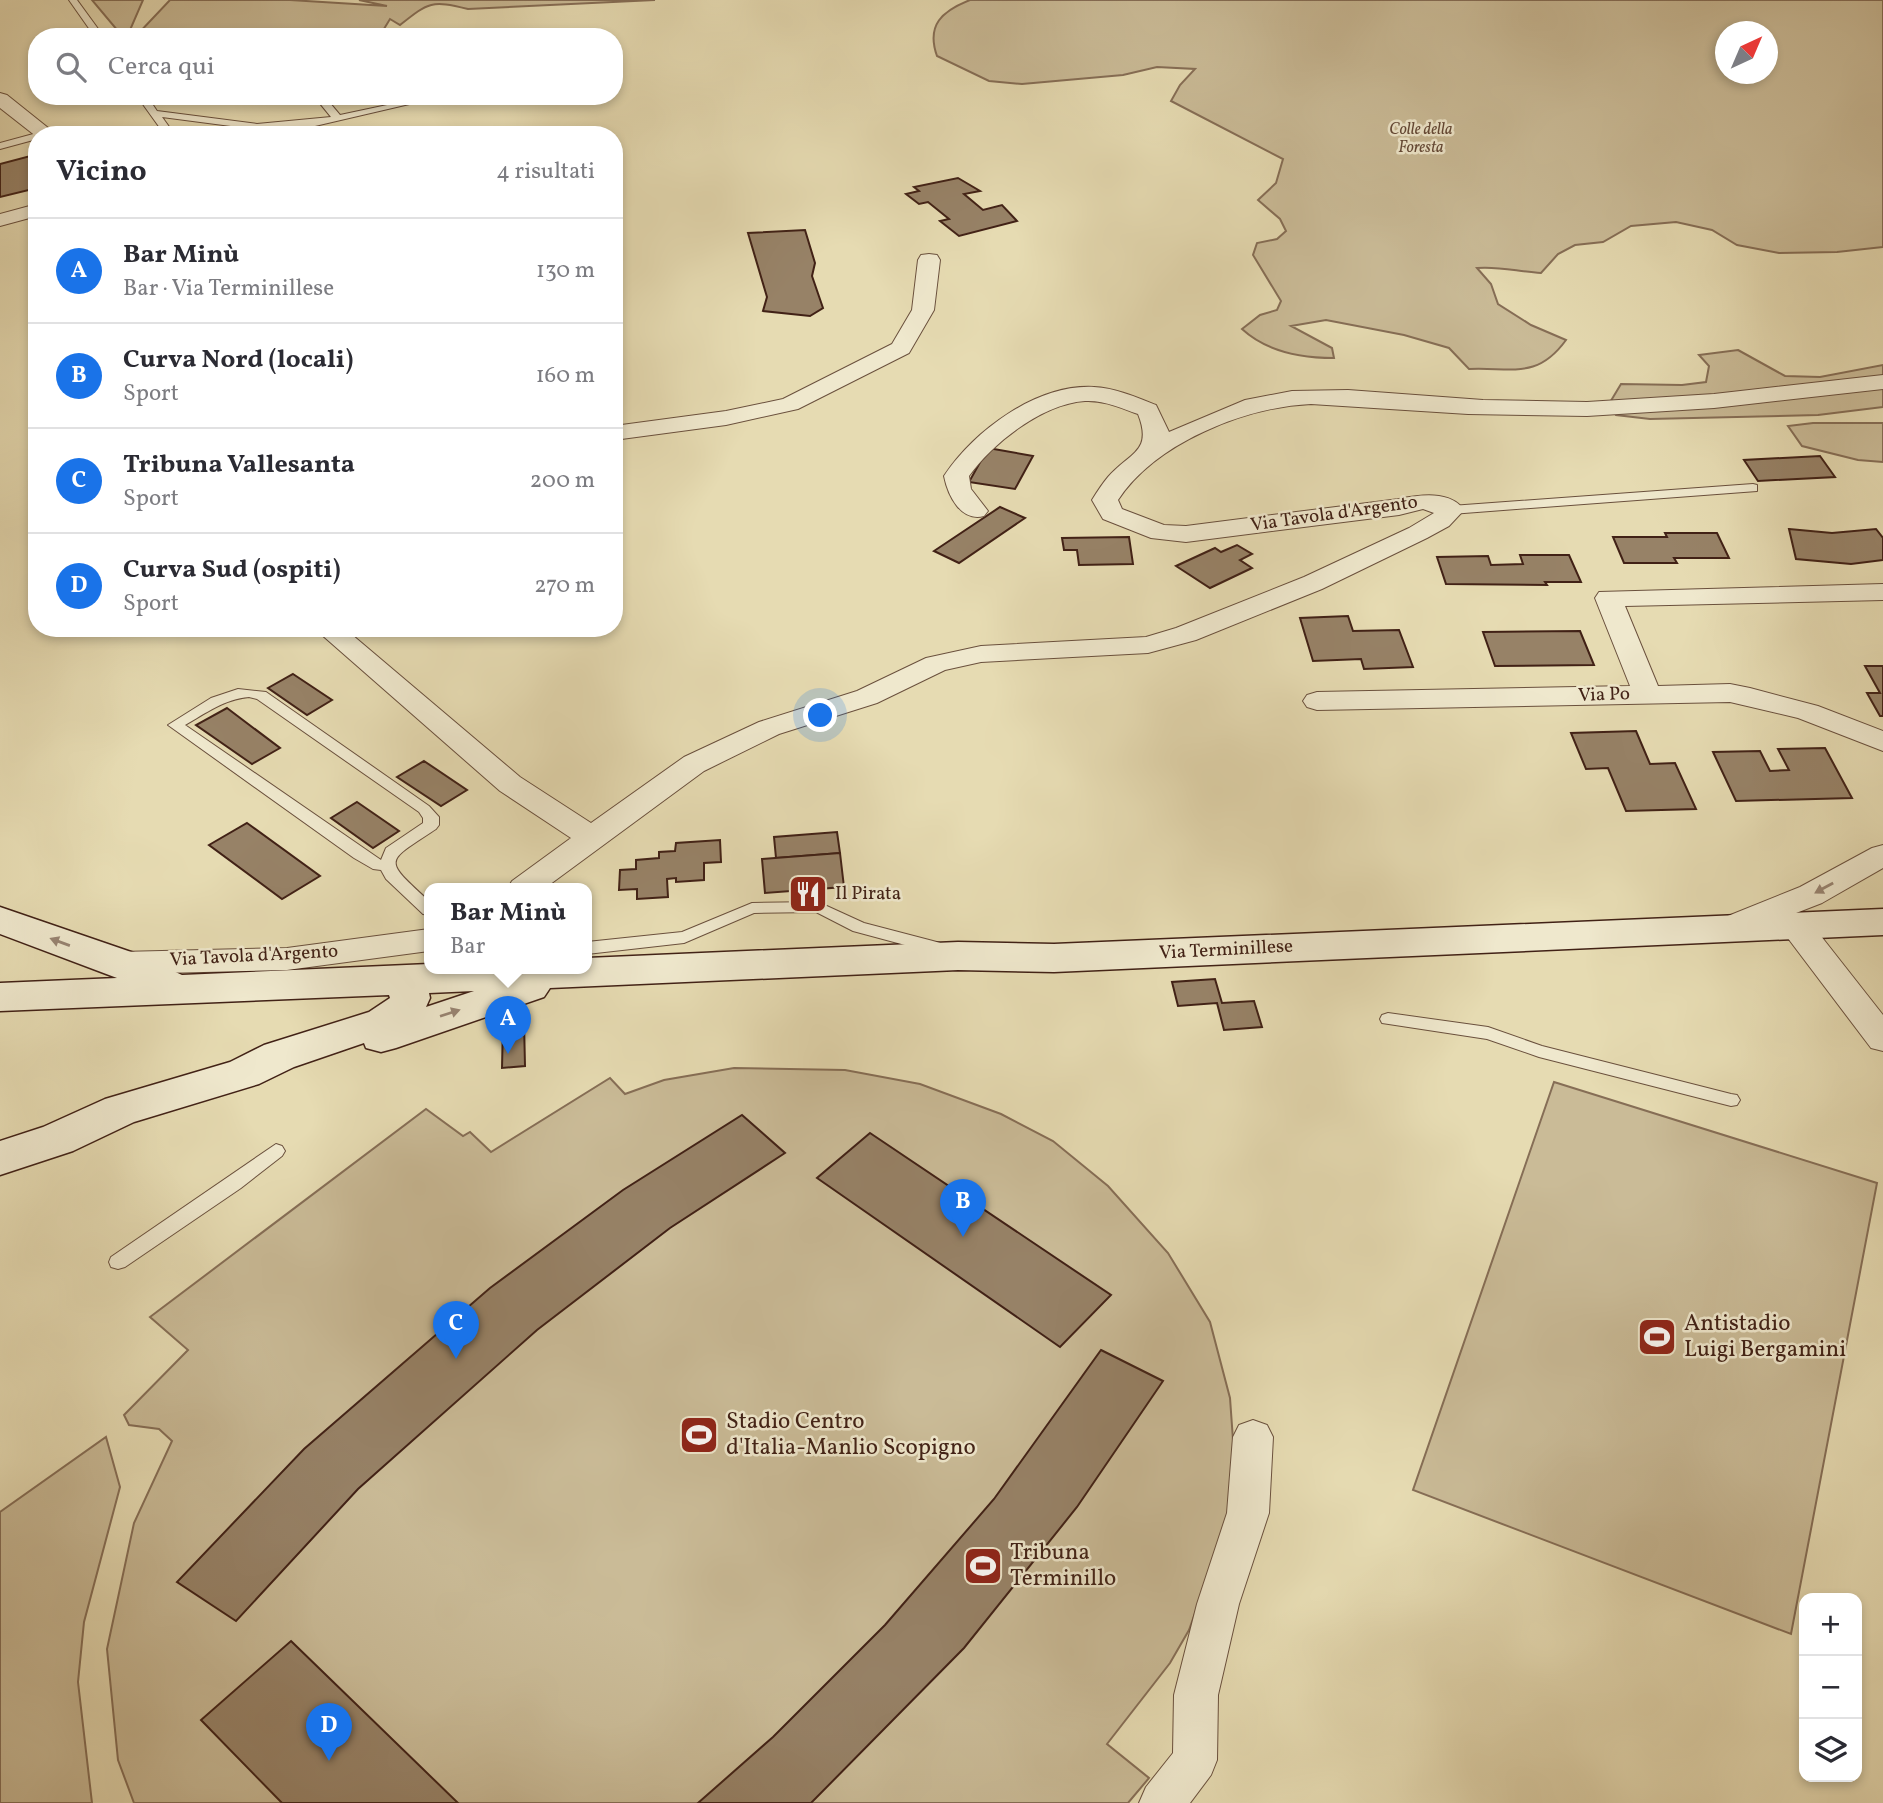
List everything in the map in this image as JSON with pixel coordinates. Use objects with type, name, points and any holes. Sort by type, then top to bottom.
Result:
[{"type":"main road","points":[[0,920],[120,963],[176,987]]},
{"type":"main road","name":"Via Terminillese","points":[[592,960],[958,956],[1054,958],[1883,922]]},
{"type":"main road","name":"Via Terminillese","points":[[0,997],[494,974]]},
{"type":"main road","points":[[244,1073],[281,1069],[540,974]]},
{"type":"main road","points":[[0,1158],[58,1139],[120,1110],[244,1073],[279,1056],[394,1017],[404,1010],[410,998],[405,980]]},
{"type":"main road","points":[[0,1133],[69,1117],[120,1110]]},
{"type":"street","points":[[0,99],[34,126]]},
{"type":"street","points":[[0,220],[28,212]]},
{"type":"street","points":[[623,432],[726,418],[790,404],[901,348],[923,310],[929,260]]},
{"type":"street","name":"Via Tavola d'Argento","points":[[530,883],[694,764],[769,728],[856,701],[936,664],[981,654],[1148,645],[1186,634],[1312,583],[1418,533],[1440,521],[1451,510],[1425,501],[1399,508],[1186,534],[1160,533],[1112,514],[1105,500],[1111,486],[1151,453],[1182,434],[1234,412],[1270,401],[1302,396],[1468,407],[1576,409],[1704,402],[1883,382]]},
{"type":"street","points":[[975,511],[959,490],[956,476],[963,463],[1022,418],[1069,396],[1086,394],[1119,398],[1148,410],[1157,432],[1151,453]]},
{"type":"street","points":[[1647,693],[1608,598],[1883,592]]},
{"type":"street","points":[[338,637],[510,784],[592,838]]},
{"type":"street","name":"Via Po","points":[[1317,701],[1730,693],[1759,697],[1850,727],[1883,742]]},
{"type":"street","points":[[1729,928],[1811,895],[1883,855]]},
{"type":"street","points":[[1795,925],[1883,1039]]},
{"type":"street","name":"Via Tavola d'Argento","points":[[120,963],[287,959],[424,941]]},
{"type":"street","points":[[1162,1803],[1195,1760],[1196,1695],[1219,1604],[1248,1513],[1253,1437]]},
{"type":"lane","points":[[73,0],[93,28]]},
{"type":"lane","points":[[148,105],[163,126]]},
{"type":"lane","points":[[327,105],[337,117]]},
{"type":"lane","points":[[268,126],[315,122],[398,105]]},
{"type":"lane","points":[[154,113],[249,126]]},
{"type":"lane","points":[[0,146],[28,138]]},
{"type":"lane","points":[[1451,510],[1753,488]]},
{"type":"lane","points":[[387,865],[377,865],[359,854],[175,725],[231,694],[242,691],[261,695],[424,809],[431,817],[432,825],[391,852],[387,865],[390,875],[424,906]]},
{"type":"lane","points":[[592,957],[684,937],[752,908],[818,907],[859,927],[941,947],[958,956]]},
{"type":"lane","points":[[1388,1019],[1488,1033],[1539,1052],[1731,1100]]},
{"type":"lane","points":[[118,1262],[276,1152]]},
{"type":"green space","points":[[92,0],[143,0],[131,28],[115,28]]},
{"type":"green space","points":[[170,0],[290,0],[387,6],[359,0],[655,0],[468,9],[438,4],[425,7],[400,25],[390,19],[384,28],[144,28]]},
{"type":"green space","name":"Colle della Foresta","points":[[970,0],[1883,0],[1883,247],[1837,252],[1779,253],[1737,245],[1712,230],[1676,222],[1631,226],[1603,242],[1575,245],[1558,254],[1541,273],[1477,268],[1491,284],[1498,304],[1531,325],[1566,340],[1555,353],[1534,366],[1523,369],[1469,369],[1449,348],[1404,335],[1326,320],[1291,326],[1332,348],[1334,358],[1285,352],[1262,343],[1242,329],[1260,315],[1277,310],[1281,301],[1253,255],[1257,243],[1277,239],[1286,231],[1280,219],[1258,200],[1276,183],[1283,159],[1171,101],[1180,85],[1195,69],[1157,67],[1123,75],[1022,84],[989,81],[937,56],[934,45],[935,28],[944,14]]},
{"type":"green space","points":[[1738,350],[1785,376],[1820,377],[1883,365],[1883,407],[1818,415],[1650,419],[1616,415],[1609,404],[1621,384],[1682,385],[1706,382],[1709,366],[1699,355]]},
{"type":"green space","points":[[1813,423],[1883,423],[1883,462],[1858,460],[1802,446],[1788,426]]},
{"type":"green space","name":"Stadio Centro d'Italia-Manlio Scopigno","points":[[734,1068],[845,1070],[920,1084],[1001,1114],[1053,1141],[1108,1186],[1168,1253],[1210,1322],[1230,1398],[1237,1496],[1189,1630],[1170,1663],[1107,1744],[1149,1778],[1128,1803],[134,1803],[118,1760],[107,1649],[134,1523],[172,1441],[159,1429],[129,1425],[124,1415],[188,1350],[150,1317],[426,1109],[463,1136],[470,1132],[491,1152],[610,1078],[625,1094],[664,1080]]},
{"type":"green space","name":"Antistadio Luigi Bergamini","points":[[1554,1082],[1877,1183],[1791,1634],[1413,1490]]},
{"type":"green space","points":[[106,1437],[120,1487],[84,1622],[78,1682],[92,1803],[0,1803],[0,1512]]},
{"type":"building","points":[[28,157],[28,190],[0,197],[0,164]]},
{"type":"building","points":[[958,178],[980,191],[964,194],[983,210],[1002,205],[1017,221],[959,236],[940,221],[949,219],[928,202],[919,204],[906,194],[919,191],[914,187]]},
{"type":"building","points":[[805,230],[815,263],[812,276],[823,308],[810,316],[763,311],[767,297],[748,233]]},
{"type":"building","points":[[988,448],[1033,456],[1015,489],[969,482]]},
{"type":"building","points":[[1820,456],[1835,477],[1758,481],[1744,460]]},
{"type":"building","points":[[1000,507],[1025,518],[959,563],[934,551]]},
{"type":"building","points":[[1789,529],[1832,533],[1876,529],[1883,538],[1883,560],[1851,564],[1796,559]]},
{"type":"building","points":[[1665,533],[1717,533],[1729,558],[1674,558],[1677,563],[1624,563],[1613,537],[1667,537]]},
{"type":"building","points":[[1129,537],[1133,564],[1079,565],[1077,550],[1064,550],[1062,538]]},
{"type":"building","points":[[1237,545],[1252,554],[1240,560],[1252,568],[1210,588],[1176,566],[1215,548],[1221,552]]},
{"type":"building","points":[[1520,555],[1569,555],[1581,582],[1545,582],[1547,585],[1446,584],[1437,557],[1488,556],[1491,565],[1523,564]]},
{"type":"building","points":[[1348,616],[1353,631],[1399,630],[1413,667],[1364,669],[1361,659],[1313,661],[1300,618]]},
{"type":"building","points":[[1580,631],[1594,665],[1495,666],[1483,632]]},
{"type":"building","points":[[1865,666],[1883,666],[1883,716],[1880,716],[1867,693],[1880,693]]},
{"type":"building","points":[[293,674],[332,700],[307,715],[268,688]]},
{"type":"building","points":[[227,708],[280,748],[252,764],[196,725]]},
{"type":"building","points":[[1636,731],[1650,764],[1675,763],[1696,809],[1626,811],[1608,768],[1586,769],[1571,733]]},
{"type":"building","points":[[1825,748],[1852,798],[1736,801],[1713,752],[1760,751],[1770,771],[1789,770],[1778,749]]},
{"type":"building","points":[[424,761],[467,790],[441,806],[397,777]]},
{"type":"building","points":[[357,802],[399,831],[373,848],[331,818]]},
{"type":"building","points":[[247,823],[320,876],[282,899],[209,845]]},
{"type":"building","points":[[837,832],[840,853],[776,858],[774,837]]},
{"type":"building","points":[[720,840],[721,862],[704,863],[704,880],[676,882],[676,878],[667,879],[668,897],[637,899],[637,889],[619,890],[620,870],[636,869],[636,860],[659,858],[659,852],[675,851],[676,843]]},
{"type":"building","points":[[840,853],[844,887],[765,893],[762,859]]},
{"type":"building","points":[[1215,979],[1222,1003],[1254,1001],[1262,1027],[1224,1030],[1217,1003],[1178,1006],[1172,982]]},
{"type":"building","points":[[524,1022],[525,1066],[502,1068],[503,1024]]},
{"type":"building","points":[[742,1115],[785,1153],[670,1228],[537,1330],[358,1489],[236,1621],[177,1582],[304,1449],[490,1288],[623,1190]]},
{"type":"building","points":[[870,1133],[1111,1295],[1060,1347],[817,1178]]},
{"type":"building","name":"Tribuna Terminillo","points":[[1101,1350],[1163,1381],[1077,1507],[964,1648],[811,1803],[698,1803],[773,1737],[885,1625],[994,1499]]},
{"type":"building","points":[[291,1641],[458,1803],[282,1803],[201,1720]]},
{"type":"place","name":"Il Pirata","points":[[808,894]]},
{"type":"place","name":"Bar Minù","points":[[508,1054]]},
{"type":"place","name":"Curva Nord (locali)","points":[[963,1237]]},
{"type":"place","name":"Antistadio Luigi Bergamini","points":[[1657,1337]]},
{"type":"place","name":"Tribuna Vallesanta","points":[[456,1359]]},
{"type":"place","name":"Stadio Centro d'Italia-Manlio Scopigno","points":[[699,1435]]},
{"type":"place","name":"Tribuna Terminillo","points":[[983,1566]]},
{"type":"place","name":"Curva Sud (ospiti)","points":[[329,1761]]}]
